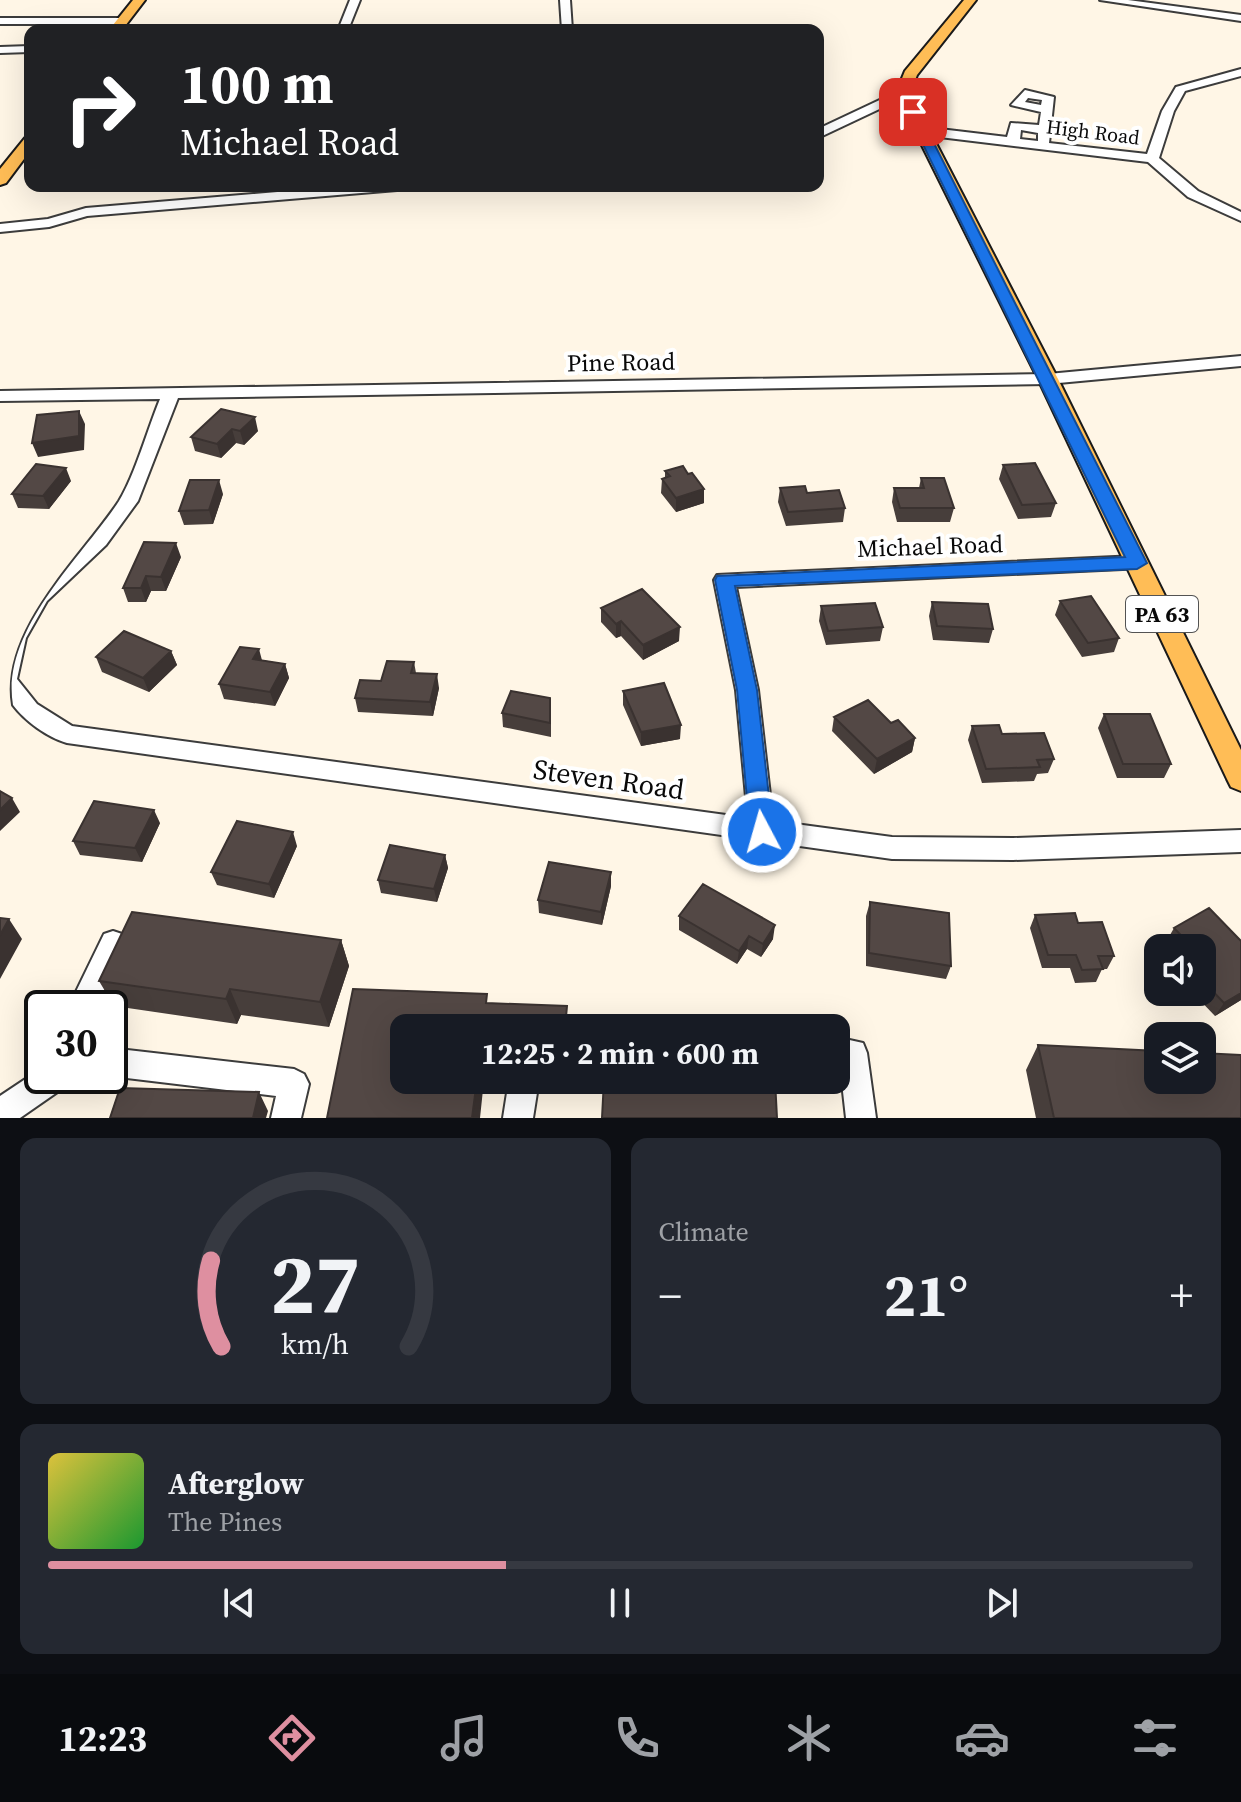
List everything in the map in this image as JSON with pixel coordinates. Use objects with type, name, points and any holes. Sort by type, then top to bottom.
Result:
[{"type":"main road","points":[[119,24],[139,0]]},
{"type":"main road","points":[[903,93],[910,74],[970,0]]},
{"type":"main road","name":"PA 63","points":[[903,93],[1048,379],[1241,779]]},
{"type":"main road","points":[[0,180],[24,149]]},
{"type":"street","points":[[345,24],[355,0]]},
{"type":"street","points":[[565,0],[567,24]]},
{"type":"street","points":[[1105,0],[1241,18]]},
{"type":"street","points":[[0,21],[88,24]]},
{"type":"street","points":[[0,50],[24,49]]},
{"type":"street","points":[[1152,159],[1168,111],[1180,89],[1241,72]]},
{"type":"street","points":[[824,131],[903,93]]},
{"type":"street","points":[[1044,146],[1047,109]]},
{"type":"street","points":[[1013,142],[1015,126],[1045,130]]},
{"type":"street","name":"High Road","points":[[923,131],[1152,159],[1179,186],[1212,208],[1241,217]]},
{"type":"street","points":[[0,240],[86,212],[262,192]]},
{"type":"street","points":[[0,228],[49,223]]},
{"type":"street","name":"Pine Road","points":[[0,396],[1048,379],[1241,361]]},
{"type":"street","name":"Steven Road","points":[[171,393],[129,501],[99,540],[39,596],[15,638],[6,680],[29,710],[67,734],[892,848],[1013,849],[1241,841]]},
{"type":"street","name":"Michael Road","points":[[762,832],[747,690],[724,580],[1137,563]]},
{"type":"street","points":[[91,990],[113,943]]},
{"type":"street","points":[[850,1053],[853,1053],[861,1118]]},
{"type":"street","points":[[128,1064],[294,1084],[286,1118]]},
{"type":"street","points":[[0,1114],[29,1094]]},
{"type":"street","points":[[518,1118],[522,1094]]},
{"type":"building","points":[[221,409],[255,417],[240,431],[232,429],[217,444],[191,437]]},
{"type":"building","points":[[79,411],[79,436],[32,443],[37,415]]},
{"type":"building","points":[[1035,463],[1056,503],[1022,505],[1003,465]]},
{"type":"building","points":[[36,464],[66,468],[43,496],[12,494]]},
{"type":"building","points":[[683,466],[704,489],[676,498],[662,479],[670,476],[665,471]]},
{"type":"building","points":[[921,478],[944,478],[954,508],[900,508],[894,488],[924,488]]},
{"type":"building","points":[[190,480],[219,480],[209,510],[179,511]]},
{"type":"building","points":[[805,486],[807,493],[839,490],[845,508],[788,512],[780,488]]},
{"type":"building","points":[[144,542],[176,543],[161,577],[146,576],[141,588],[123,588]]},
{"type":"building","points":[[642,589],[680,627],[643,645],[621,621],[616,624],[601,608]]},
{"type":"building","points":[[1091,596],[1119,638],[1088,643],[1060,601]]},
{"type":"building","points":[[932,602],[988,604],[993,629],[937,626]]},
{"type":"building","points":[[875,603],[883,627],[828,631],[821,606]]},
{"type":"building","points":[[124,631],[171,651],[143,678],[96,657]]},
{"type":"building","points":[[240,647],[259,649],[253,659],[285,664],[270,692],[219,684]]},
{"type":"building","points":[[387,661],[414,662],[411,673],[437,674],[430,702],[355,698],[360,680],[381,681]]},
{"type":"building","points":[[664,683],[681,725],[641,732],[623,691]]},
{"type":"building","points":[[511,691],[550,698],[550,723],[502,713]]},
{"type":"building","points":[[868,700],[891,723],[898,720],[915,738],[877,759],[834,717]]},
{"type":"building","points":[[1104,714],[1150,714],[1171,764],[1123,764]]},
{"type":"building","points":[[999,725],[1002,734],[1044,733],[1054,759],[1037,760],[1040,767],[986,769],[972,726]]},
{"type":"building","points":[[0,791],[12,798],[0,810]]},
{"type":"building","points":[[94,801],[154,810],[135,848],[73,841]]},
{"type":"building","points":[[237,821],[293,832],[269,884],[211,872]]},
{"type":"building","points":[[390,845],[445,855],[434,889],[378,880]]},
{"type":"building","points":[[549,862],[611,872],[601,912],[538,900]]},
{"type":"building","points":[[703,884],[775,925],[763,944],[749,936],[739,951],[679,916]]},
{"type":"building","points":[[870,902],[949,913],[951,966],[869,953]]},
{"type":"building","points":[[1209,908],[1241,941],[1241,993],[1224,1003],[1216,995],[1216,934],[1180,934],[1174,928]]},
{"type":"building","points":[[132,912],[341,940],[320,1002],[230,989],[226,999],[99,981]]},
{"type":"building","points":[[1075,913],[1078,923],[1102,922],[1114,956],[1098,956],[1103,969],[1082,970],[1076,955],[1048,955],[1035,915]]},
{"type":"building","points":[[0,918],[9,919],[0,935]]},
{"type":"building","points":[[353,989],[487,994],[486,1003],[567,1006],[566,1014],[390,1014],[390,1094],[475,1094],[472,1118],[327,1118]]},
{"type":"building","points":[[1038,1045],[1144,1050],[1144,1094],[1216,1094],[1216,1054],[1241,1055],[1241,1118],[1054,1118]]},
{"type":"building","points":[[128,1088],[259,1092],[253,1118],[110,1118],[118,1094],[128,1094]]},
{"type":"building","points":[[603,1094],[776,1094],[777,1118],[602,1118]]},
{"type":"route","points":[[762,832],[747,690],[724,580],[1137,563],[913,112]]}]
